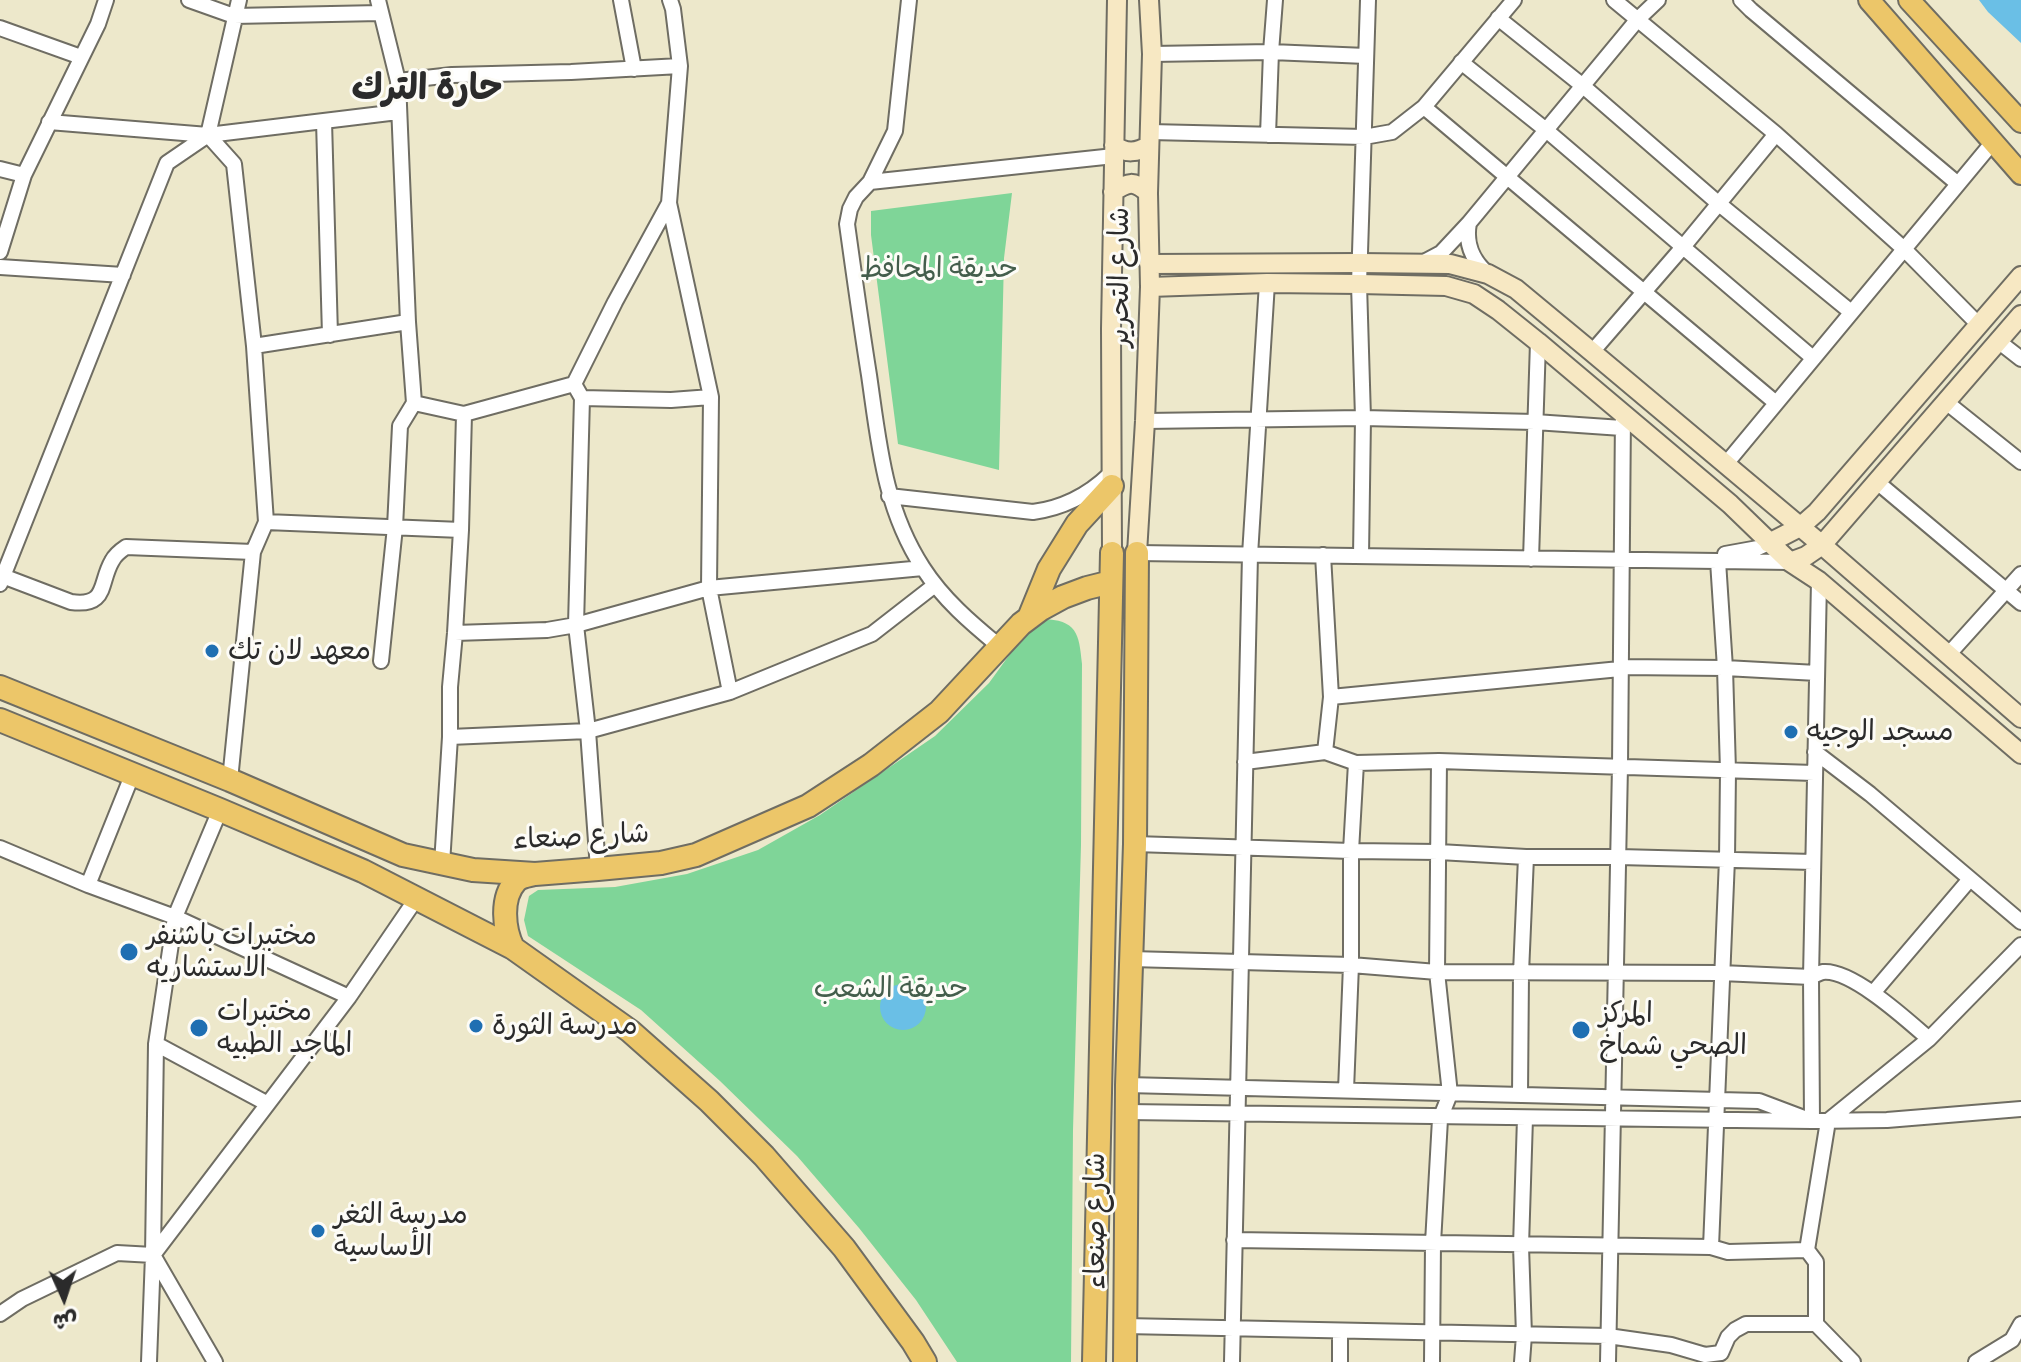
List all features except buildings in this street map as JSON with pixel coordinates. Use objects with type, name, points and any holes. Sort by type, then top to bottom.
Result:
[{"type":"highway","points":[[1029,618],[1049,569],[1077,524],[1112,479]]},
{"type":"highway","name":"شارع صنعاء","points":[[1094,1362],[1112,553]]},
{"type":"highway","name":"شارع صنعاء","points":[[1125,1362],[1137,553]]},
{"type":"highway","name":"شارع صنعاء","points":[[3,694],[230,780],[403,855],[473,870],[535,874],[661,863],[696,855],[808,806],[871,765],[939,712],[999,646],[1041,609],[1063,597],[1111,582]]},
{"type":"highway","points":[[0,720],[363,871],[513,948],[630,1031],[709,1101],[764,1156],[844,1248],[925,1362]]},
{"type":"highway","points":[[513,948],[507,937],[505,910],[508,894],[515,882],[535,874]]},
{"type":"main road","name":"شارع التحرير","points":[[1112,553],[1111,329],[1117,0]]},
{"type":"main road","name":"شارع التحرير","points":[[1137,553],[1150,287],[1148,193],[1152,54],[1149,0]]},
{"type":"main road","points":[[1869,0],[2021,174]]},
{"type":"main road","points":[[1909,0],[2021,122]]},
{"type":"main road","points":[[1114,150],[1143,150],[1150,138]]},
{"type":"main road","points":[[1113,192],[1131,183],[1140,185],[1148,193]]},
{"type":"main road","points":[[1149,264],[1450,264],[1488,274],[1516,289],[1592,352],[1822,545],[2021,718]]},
{"type":"main road","points":[[1769,543],[1800,527],[1817,512],[2021,276]]},
{"type":"main road","points":[[1150,287],[1359,284],[1446,286],[1474,294],[1538,342],[1622,421],[1730,504],[1790,562],[1819,581],[2021,754]]},
{"type":"main road","points":[[1790,562],[1822,545],[2021,315]]},
{"type":"street","points":[[0,252],[24,175],[98,24],[106,0]]},
{"type":"street","points":[[189,0],[234,16],[379,6],[398,81],[414,403],[400,426],[395,527],[381,661]]},
{"type":"street","points":[[239,0],[208,135],[167,163],[1,578],[71,602],[83,603],[96,599],[113,558],[126,547],[253,552]]},
{"type":"street","points":[[621,0],[634,69]]},
{"type":"street","points":[[670,0],[680,66],[669,203],[711,397],[709,588],[730,692]]},
{"type":"street","points":[[909,0],[895,131],[870,182],[856,197],[847,224],[880,456],[889,496],[903,533],[935,585],[965,618],[999,646]]},
{"type":"street","points":[[1268,135],[1275,0]]},
{"type":"street","points":[[1361,556],[1363,418],[1359,263],[1368,0]]},
{"type":"street","points":[[1150,138],[1268,135],[1364,137],[1392,132],[1424,107],[1514,0]]},
{"type":"street","points":[[1614,0],[1776,134],[1904,249],[1979,325]]},
{"type":"street","points":[[1419,264],[1441,253],[1469,223],[1638,19],[1658,0]]},
{"type":"street","points":[[1741,0],[1958,184]]},
{"type":"street","points":[[1498,18],[1851,312]]},
{"type":"street","points":[[0,28],[81,57]]},
{"type":"street","points":[[1152,54],[1271,52],[1366,56]]},
{"type":"street","points":[[1461,62],[1546,130],[1813,358]]},
{"type":"street","points":[[398,81],[452,75],[680,66]]},
{"type":"street","points":[[1424,107],[1776,403]]},
{"type":"street","points":[[49,122],[208,135],[398,112]]},
{"type":"street","points":[[324,121],[330,335]]},
{"type":"street","points":[[1592,352],[1776,134]]},
{"type":"street","points":[[208,135],[234,164],[254,346],[266,522],[253,552],[230,780]]},
{"type":"street","points":[[1725,465],[1993,142]]},
{"type":"street","points":[[870,182],[1114,150]]},
{"type":"street","points":[[0,169],[24,175]]},
{"type":"street","points":[[414,403],[464,414],[574,384],[669,203]]},
{"type":"street","points":[[1469,223],[1466,236],[1469,248],[1478,265],[1488,274]]},
{"type":"street","points":[[0,267],[123,275]]},
{"type":"street","points":[[1232,1362],[1250,555],[1267,283]]},
{"type":"street","points":[[254,346],[408,322]]},
{"type":"street","points":[[1998,341],[2021,359]]},
{"type":"street","points":[[1531,559],[1538,342]]},
{"type":"street","points":[[574,384],[582,398],[576,625],[588,731],[598,869]]},
{"type":"street","points":[[582,398],[671,400],[711,397]]},
{"type":"street","points":[[1946,402],[2021,462]]},
{"type":"street","points":[[442,864],[461,530],[464,414]]},
{"type":"street","points":[[1145,421],[1363,418],[1622,421],[1619,857],[1608,1362]]},
{"type":"street","points":[[889,496],[1033,512],[1074,501],[1112,479]]},
{"type":"street","points":[[1877,482],[2021,603]]},
{"type":"street","points":[[266,522],[461,530]]},
{"type":"street","points":[[1694,560],[1758,548],[1769,543]]},
{"type":"street","points":[[1137,553],[1790,562]]},
{"type":"street","points":[[1323,555],[1331,697],[1325,752]]},
{"type":"street","points":[[1711,1247],[1728,771],[1718,561]]},
{"type":"street","points":[[455,633],[547,630],[576,625],[709,588],[923,568]]},
{"type":"street","points":[[1948,655],[2021,574]]},
{"type":"street","points":[[1812,1121],[1811,977],[1819,581]]},
{"type":"street","points":[[450,737],[588,731],[730,692],[872,634],[935,585]]},
{"type":"street","points":[[1331,697],[1621,667],[1817,673]]},
{"type":"street","points":[[1245,762],[1325,752],[1356,763],[1439,761],[1814,773]]},
{"type":"street","points":[[1815,752],[1870,794],[2021,922]]},
{"type":"street","points":[[1432,1362],[1433,1243],[1441,1117],[1450,1094],[1437,972],[1439,761]]},
{"type":"street","points":[[1346,1090],[1356,763]]},
{"type":"street","points":[[88,885],[133,773]]},
{"type":"street","points":[[149,1362],[156,1044],[175,917],[220,810]]},
{"type":"street","points":[[1135,844],[1526,857],[1813,862]]},
{"type":"street","points":[[0,848],[175,917],[349,997]]},
{"type":"street","points":[[1520,1095],[1526,857]]},
{"type":"street","points":[[1873,993],[1970,879]]},
{"type":"street","points":[[153,1255],[349,997],[416,899]]},
{"type":"street","points":[[1853,1362],[1816,1324],[1816,1262],[1807,1250],[1828,1121],[1929,1039],[2021,945]]},
{"type":"street","points":[[1131,959],[1351,965],[1437,972],[1721,973],[1811,977],[1823,972],[1839,975],[1873,993],[1929,1039]]},
{"type":"street","points":[[156,1044],[266,1103]]},
{"type":"street","points":[[1127,1085],[1759,1101],[1812,1121]]},
{"type":"street","points":[[1127,1112],[1828,1121],[1887,1120],[2021,1109]]},
{"type":"street","points":[[1522,1362],[1525,1118]]},
{"type":"street","points":[[1234,1240],[1711,1247],[1728,1252],[1807,1250]]},
{"type":"street","points":[[0,1314],[22,1299],[117,1253],[153,1255]]},
{"type":"street","points":[[153,1255],[215,1362]]},
{"type":"street","points":[[1125,1326],[1608,1336],[1671,1345],[1725,1358],[1728,1337],[1746,1324],[1816,1324]]},
{"type":"street","points":[[1976,1362],[2012,1340],[2021,1324]]},
{"type":"street","points":[[1340,1331],[1340,1362]]},
{"type":"green space","name":"حديقة المحافظ","points":[[1012,193],[1004,258],[999,470],[898,444],[871,235],[871,211]]},
{"type":"green space","name":"حديقة الشعب","points":[[1042,619],[1063,622],[1074,630],[1082,664],[1071,1362],[957,1362],[916,1300],[797,1156],[641,1010],[528,936],[524,920],[529,896],[538,890],[615,887],[687,874],[758,850],[820,815],[935,736],[989,683],[1026,632]]},
{"type":"water","points":[[1979,0],[2021,0],[2021,43],[1988,12]]},
{"type":"water","points":[[903,984],[919,991],[926,1007],[919,1023],[903,1030],[887,1023],[880,1007],[887,991]]},
{"type":"place","name":"معهد لان تك","points":[[212,651]]},
{"type":"place","name":"مسجد الوجيه","points":[[1791,732]]},
{"type":"place","name":"مختبرات باشنفر الاستشاريه","points":[[129,952]]},
{"type":"place","name":"مدرسة الثورة","points":[[476,1026]]},
{"type":"place","name":"مختبرات الماجد الطبيه","points":[[199,1028]]},
{"type":"place","name":"المركز الصحي شماخ","points":[[1581,1030]]},
{"type":"place","name":"مدرسة الثغر الأساسية","points":[[318,1231]]},
{"type":"district","name":"حارة الترك","points":[[427,89]]}]
